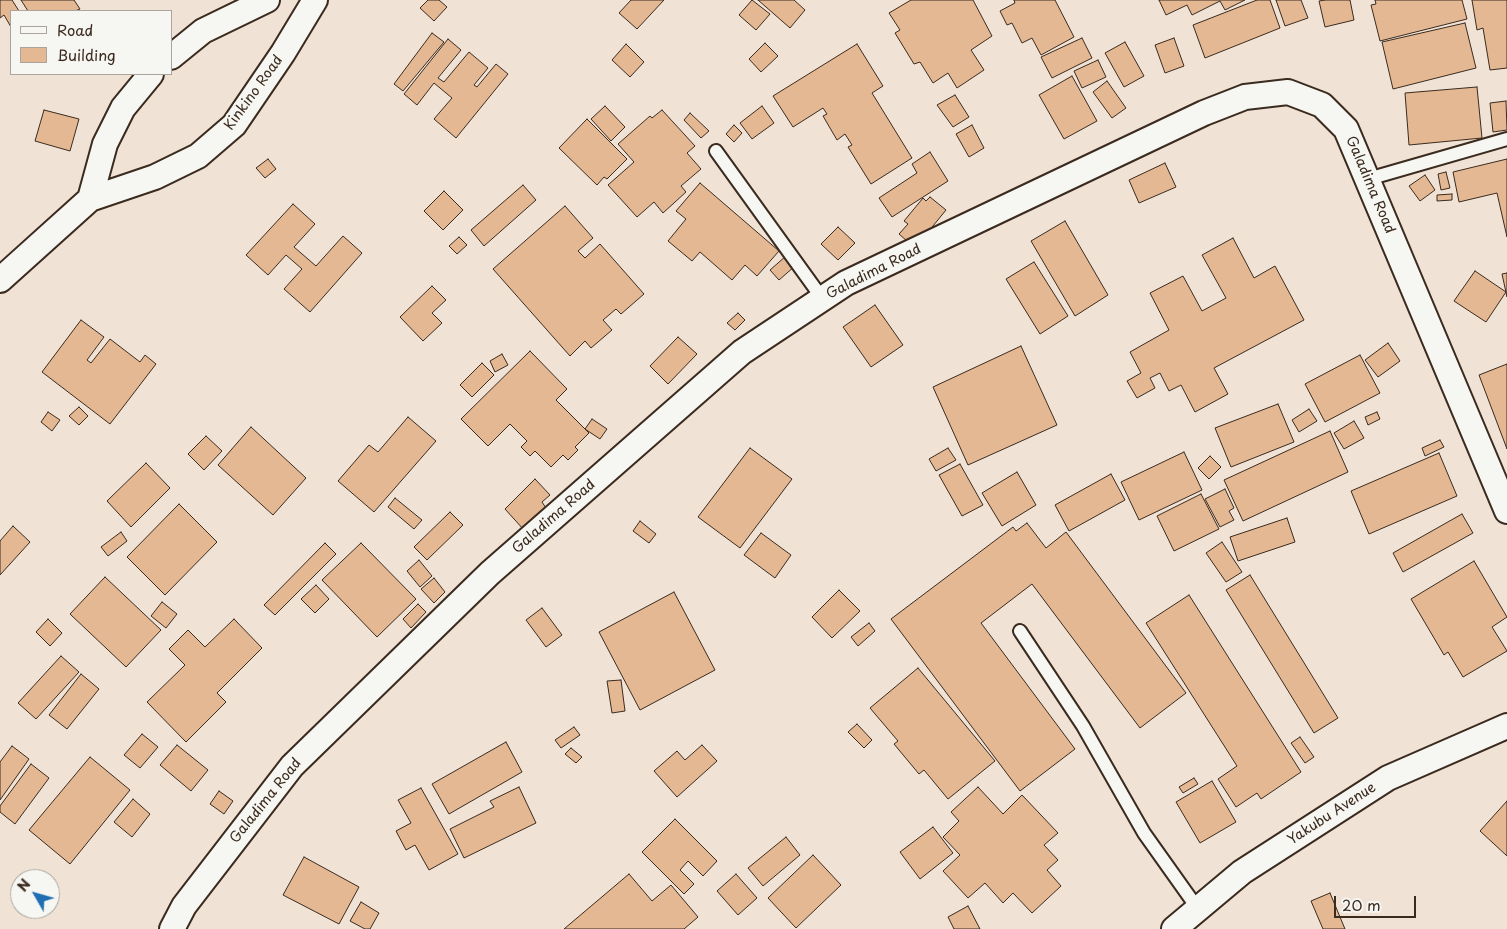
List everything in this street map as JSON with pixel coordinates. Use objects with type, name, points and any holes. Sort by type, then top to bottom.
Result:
[{"type":"street","points":[[172,56],[203,32],[267,0]]},
{"type":"street","name":"Kinkino Road","points":[[0,280],[90,199],[155,177],[198,156],[234,126],[283,53],[315,0]]},
{"type":"street","points":[[90,199],[105,144],[123,108],[150,75]]},
{"type":"street","name":"Galadima Road","points":[[172,929],[184,906],[292,766],[490,573],[742,352],[846,283],[1204,113],[1245,98],[1288,92],[1322,105],[1346,129],[1507,511]]},
{"type":"street","name":"Yakubu Avenue","points":[[1174,929],[1242,872],[1388,778],[1507,726]]},
{"type":"lane","points":[[1368,179],[1507,139]]},
{"type":"lane","points":[[716,151],[822,298]]},
{"type":"lane","points":[[1020,631],[1083,726],[1144,834],[1198,909]]},
{"type":"building","points":[[0,0],[12,0],[18,10],[10,10],[10,25],[4,15],[0,18]]},
{"type":"building","points":[[21,0],[74,0],[80,9],[78,10],[27,10]]},
{"type":"building","points":[[428,0],[439,0],[447,7],[434,21],[420,8]]},
{"type":"building","points":[[631,0],[664,0],[637,29],[619,13]]},
{"type":"building","points":[[752,0],[770,14],[756,30],[739,15]]},
{"type":"building","points":[[758,0],[794,0],[805,10],[790,28]]},
{"type":"building","points":[[911,0],[973,0],[992,36],[971,50],[984,70],[957,88],[948,73],[933,83],[920,62],[914,64],[895,33],[900,30],[889,13]]},
{"type":"building","points":[[1014,0],[1055,0],[1074,37],[1041,55],[1032,38],[1022,43],[1012,23],[1007,25],[1000,11],[1015,3]]},
{"type":"building","points":[[1159,0],[1245,0],[1225,10],[1220,1],[1192,15],[1187,5],[1166,15]]},
{"type":"building","points":[[1257,0],[1270,0],[1280,28],[1205,58],[1193,25]]},
{"type":"building","points":[[1276,0],[1301,0],[1308,18],[1285,26]]},
{"type":"building","points":[[1350,0],[1354,20],[1325,27],[1319,1]]},
{"type":"building","points":[[1375,0],[1462,0],[1467,19],[1380,41],[1371,5],[1376,4]]},
{"type":"building","points":[[1472,0],[1507,0],[1507,68],[1490,70],[1483,28],[1477,30]]},
{"type":"building","points":[[1465,23],[1476,68],[1393,89],[1382,42]]},
{"type":"building","points":[[432,33],[444,42],[403,91],[394,84]]},
{"type":"building","points":[[1082,38],[1092,58],[1052,78],[1041,57]]},
{"type":"building","points":[[1174,38],[1184,66],[1165,73],[1155,45]]},
{"type":"building","points":[[448,39],[461,50],[438,78],[444,82],[469,52],[488,68],[474,85],[477,87],[496,64],[508,74],[456,138],[434,119],[452,98],[434,83],[417,105],[404,94]]},
{"type":"building","points":[[1125,42],[1144,76],[1124,87],[1105,53]]},
{"type":"building","points":[[765,43],[778,56],[761,72],[749,59]]},
{"type":"building","points":[[626,44],[644,62],[630,77],[612,60]]},
{"type":"building","points":[[857,44],[883,86],[872,93],[912,158],[871,184],[848,147],[852,145],[845,134],[837,140],[823,116],[827,114],[823,108],[793,127],[773,96]]},
{"type":"building","points":[[1098,60],[1106,77],[1082,88],[1074,71]]},
{"type":"building","points":[[1072,76],[1097,121],[1064,139],[1039,95]]},
{"type":"building","points":[[1107,81],[1126,108],[1112,118],[1093,92]]},
{"type":"building","points":[[1477,87],[1482,138],[1409,145],[1405,93]]},
{"type":"building","points":[[955,95],[969,117],[953,127],[937,105]]},
{"type":"building","points":[[1506,101],[1507,130],[1493,132],[1490,103]]},
{"type":"building","points":[[605,106],[625,127],[611,141],[591,119]]},
{"type":"building","points":[[762,106],[774,123],[752,139],[740,123]]},
{"type":"building","points":[[44,110],[79,119],[70,151],[35,141]]},
{"type":"building","points":[[662,110],[695,146],[687,153],[701,169],[681,186],[686,192],[663,213],[654,202],[637,217],[608,185],[634,162],[618,144],[650,116],[652,118]]},
{"type":"building","points":[[690,113],[709,131],[701,138],[684,120]]},
{"type":"building","points":[[587,119],[627,159],[607,179],[604,177],[597,185],[559,148]]},
{"type":"building","points":[[734,125],[742,133],[734,142],[726,134]]},
{"type":"building","points":[[972,125],[984,148],[969,157],[956,134]]},
{"type":"building","points":[[930,152],[948,181],[892,217],[879,198],[917,173],[912,164]]},
{"type":"building","points":[[268,159],[276,169],[265,178],[256,168]]},
{"type":"building","points":[[1507,159],[1507,237],[1497,193],[1459,202],[1453,172]]},
{"type":"building","points":[[1165,163],[1176,187],[1139,203],[1129,180]]},
{"type":"building","points":[[1446,172],[1450,188],[1441,190],[1438,174]]},
{"type":"building","points":[[1425,175],[1435,190],[1420,201],[1409,186]]},
{"type":"building","points":[[700,183],[779,251],[757,276],[745,265],[732,280],[700,252],[692,261],[668,241],[686,219],[676,211]]},
{"type":"building","points":[[523,185],[536,200],[484,246],[471,230]]},
{"type":"building","points":[[444,191],[463,210],[443,230],[424,211]]},
{"type":"building","points":[[1452,194],[1452,200],[1437,201],[1437,195]]},
{"type":"building","points":[[930,197],[946,210],[915,248],[899,234],[908,224],[904,221],[923,198],[926,201]]},
{"type":"building","points":[[293,204],[315,224],[294,247],[316,266],[343,236],[362,253],[310,312],[284,289],[302,269],[286,255],[268,275],[246,255]]},
{"type":"building","points":[[565,206],[593,238],[578,251],[585,258],[600,244],[644,294],[621,314],[616,309],[603,320],[612,330],[591,348],[585,341],[570,356],[493,269]]},
{"type":"building","points":[[1065,221],[1108,295],[1075,316],[1031,241]]},
{"type":"building","points":[[838,227],[855,243],[838,260],[821,244]]},
{"type":"building","points":[[459,237],[467,245],[457,254],[449,246]]},
{"type":"building","points":[[1233,238],[1254,278],[1275,266],[1304,320],[1214,368],[1228,394],[1195,412],[1181,385],[1169,391],[1160,373],[1150,378],[1155,388],[1137,398],[1127,381],[1141,373],[1130,352],[1169,330],[1150,293],[1183,276],[1202,311],[1226,298],[1202,255]]},
{"type":"building","points":[[786,256],[795,266],[779,280],[770,270]]},
{"type":"building","points":[[1034,262],[1068,316],[1040,334],[1006,279]]},
{"type":"building","points":[[1475,271],[1506,292],[1486,322],[1454,301]]},
{"type":"building","points":[[1507,273],[1507,297],[1502,274]]},
{"type":"building","points":[[432,286],[446,300],[432,313],[442,323],[423,341],[400,317]]},
{"type":"building","points":[[875,305],[903,345],[871,367],[843,327]]},
{"type":"building","points":[[738,313],[745,320],[735,330],[727,323]]},
{"type":"building","points":[[81,320],[104,337],[87,360],[91,363],[110,339],[140,362],[145,355],[156,364],[110,424],[42,372]]},
{"type":"building","points":[[678,337],[697,354],[668,384],[650,366]]},
{"type":"building","points":[[1388,343],[1400,361],[1378,377],[1365,360]]},
{"type":"building","points":[[1021,346],[1057,425],[968,465],[933,387]]},
{"type":"building","points":[[530,351],[567,389],[556,400],[589,433],[575,447],[578,450],[568,460],[563,455],[551,467],[535,451],[530,456],[521,447],[527,441],[510,424],[488,446],[461,419]]},
{"type":"building","points":[[502,354],[508,365],[495,372],[490,361]]},
{"type":"building","points":[[1360,355],[1380,393],[1325,422],[1305,384]]},
{"type":"building","points":[[482,363],[494,375],[472,397],[460,385]]},
{"type":"building","points":[[1507,364],[1507,449],[1479,375]]},
{"type":"building","points":[[1278,404],[1294,442],[1231,467],[1215,428]]},
{"type":"building","points":[[79,407],[88,416],[79,425],[69,416]]},
{"type":"building","points":[[1309,409],[1317,421],[1299,432],[1292,420]]},
{"type":"building","points":[[48,412],[60,420],[52,431],[41,422]]},
{"type":"building","points":[[1377,412],[1380,419],[1368,425],[1365,417]]},
{"type":"building","points":[[408,417],[436,441],[374,512],[338,481],[369,445],[378,452]]},
{"type":"building","points":[[592,419],[607,429],[600,439],[585,429]]},
{"type":"building","points":[[1354,421],[1364,438],[1344,449],[1334,433]]},
{"type":"building","points":[[251,427],[306,478],[273,515],[218,465]]},
{"type":"building","points":[[1330,431],[1348,472],[1243,521],[1224,480]]},
{"type":"building","points":[[206,436],[222,451],[204,470],[188,454]]},
{"type":"building","points":[[1440,440],[1444,447],[1425,456],[1422,448]]},
{"type":"building","points":[[750,448],[792,479],[740,548],[698,517]]},
{"type":"building","points":[[948,448],[956,460],[936,471],[929,459]]},
{"type":"building","points":[[1184,452],[1202,490],[1139,520],[1121,482]]},
{"type":"building","points":[[1439,453],[1457,496],[1369,534],[1351,491]]},
{"type":"building","points":[[1210,456],[1221,467],[1209,479],[1198,468]]},
{"type":"building","points":[[146,463],[170,488],[131,527],[107,501]]},
{"type":"building","points":[[960,464],[983,505],[962,516],[939,475]]},
{"type":"building","points":[[1017,472],[1036,505],[1002,526],[982,493]]},
{"type":"building","points":[[1111,474],[1125,500],[1069,531],[1055,505]]},
{"type":"building","points":[[535,479],[550,495],[542,502],[546,508],[524,530],[505,509]]},
{"type":"building","points":[[1225,489],[1234,508],[1229,511],[1234,520],[1220,527],[1205,499]]},
{"type":"building","points":[[1201,494],[1219,529],[1174,551],[1157,516]]},
{"type":"building","points":[[395,498],[422,520],[414,529],[388,507]]},
{"type":"building","points":[[179,504],[217,542],[165,595],[127,557]]},
{"type":"building","points":[[450,512],[463,525],[427,560],[414,547]]},
{"type":"building","points":[[1462,514],[1473,533],[1403,572],[1393,553]]},
{"type":"building","points":[[1287,518],[1295,542],[1238,561],[1230,537]]},
{"type":"building","points":[[640,521],[656,534],[649,543],[633,531]]},
{"type":"building","points":[[1027,523],[1046,548],[1066,532],[1186,693],[1140,728],[1032,584],[981,623],[1075,749],[1020,791],[891,619],[1013,527],[1016,531]]},
{"type":"building","points":[[13,526],[30,542],[0,575],[0,541]]},
{"type":"building","points":[[121,532],[127,541],[108,556],[101,547]]},
{"type":"building","points":[[761,533],[791,555],[775,578],[744,555]]},
{"type":"building","points":[[1222,542],[1242,572],[1226,582],[1206,553]]},
{"type":"building","points":[[325,543],[336,554],[275,615],[264,605]]},
{"type":"building","points":[[361,543],[416,599],[377,637],[322,580]]},
{"type":"building","points":[[419,560],[432,576],[420,587],[407,571]]},
{"type":"building","points":[[1474,561],[1507,617],[1492,627],[1507,651],[1463,677],[1448,652],[1444,655],[1411,599]]},
{"type":"building","points":[[1250,575],[1338,718],[1314,733],[1226,590]]},
{"type":"building","points":[[105,577],[161,630],[126,667],[70,614]]},
{"type":"building","points":[[434,578],[445,592],[434,603],[421,589]]},
{"type":"building","points":[[316,585],[329,599],[315,613],[301,599]]},
{"type":"building","points":[[839,590],[860,611],[832,638],[812,617]]},
{"type":"building","points":[[674,592],[715,670],[640,710],[599,632]]},
{"type":"building","points":[[1189,595],[1301,772],[1261,799],[1257,793],[1236,807],[1218,779],[1237,766],[1146,623]]},
{"type":"building","points":[[162,602],[177,614],[166,628],[151,616]]},
{"type":"building","points":[[418,604],[426,612],[411,628],[403,619]]},
{"type":"building","points":[[542,608],[562,635],[546,647],[526,620]]},
{"type":"building","points":[[48,619],[62,633],[50,646],[36,632]]},
{"type":"building","points":[[234,619],[262,648],[217,693],[226,702],[186,742],[147,702],[185,665],[169,649],[188,630],[205,647]]},
{"type":"building","points":[[869,623],[875,631],[858,646],[851,637]]},
{"type":"building","points":[[61,656],[79,672],[36,719],[18,703]]},
{"type":"building","points":[[918,668],[995,761],[948,799],[924,770],[919,774],[894,744],[898,741],[870,708]]},
{"type":"building","points":[[81,674],[99,689],[67,729],[49,715]]},
{"type":"building","points":[[621,680],[625,711],[612,713],[607,681]]},
{"type":"building","points":[[857,724],[872,740],[864,748],[848,732]]},
{"type":"building","points":[[574,727],[580,735],[561,748],[555,740]]},
{"type":"building","points":[[142,734],[158,747],[140,768],[124,755]]},
{"type":"building","points":[[1300,737],[1314,757],[1305,763],[1291,743]]},
{"type":"building","points":[[506,742],[522,772],[449,814],[432,784]]},
{"type":"building","points":[[177,745],[208,770],[191,791],[160,765]]},
{"type":"building","points":[[702,745],[717,761],[677,797],[654,771],[677,751],[685,760]]},
{"type":"building","points":[[12,746],[29,759],[0,800],[0,762]]},
{"type":"building","points":[[571,748],[582,757],[576,763],[565,754]]},
{"type":"building","points":[[90,757],[130,790],[70,864],[29,830]]},
{"type":"building","points":[[31,764],[49,778],[15,824],[0,812],[0,806]]},
{"type":"building","points":[[1194,778],[1198,784],[1183,793],[1179,787]]},
{"type":"building","points":[[1212,781],[1236,822],[1200,843],[1176,802]]},
{"type":"building","points":[[519,787],[536,823],[464,858],[450,829],[494,807],[490,801]]},
{"type":"building","points":[[978,787],[1003,814],[1022,795],[1058,833],[1044,845],[1058,860],[1047,870],[1061,886],[1032,913],[1013,893],[1003,903],[985,883],[968,898],[943,871],[960,855],[943,837],[959,821],[951,812]]},
{"type":"building","points":[[421,788],[458,854],[429,870],[415,845],[406,850],[396,831],[411,823],[398,800]]},
{"type":"building","points":[[219,791],[233,801],[224,814],[210,804]]},
{"type":"building","points":[[133,799],[150,814],[132,837],[114,822]]},
{"type":"building","points":[[1507,801],[1507,856],[1480,831]]},
{"type":"building","points":[[675,819],[717,861],[703,876],[688,861],[680,870],[694,884],[684,894],[642,852]]},
{"type":"building","points":[[933,827],[953,853],[920,879],[900,852]]},
{"type":"building","points":[[786,837],[800,855],[763,886],[748,868]]},
{"type":"building","points":[[813,855],[841,885],[796,928],[768,898]]},
{"type":"building","points":[[304,857],[359,887],[339,924],[283,895]]},
{"type":"building","points":[[629,874],[652,901],[671,885],[698,917],[684,929],[564,929]]},
{"type":"building","points":[[736,874],[757,898],[738,915],[717,891]]},
{"type":"building","points":[[1330,893],[1345,929],[1323,929],[1311,901]]},
{"type":"building","points":[[361,902],[379,913],[370,929],[365,929],[350,921]]},
{"type":"building","points":[[968,906],[980,929],[954,929],[948,917]]}]
